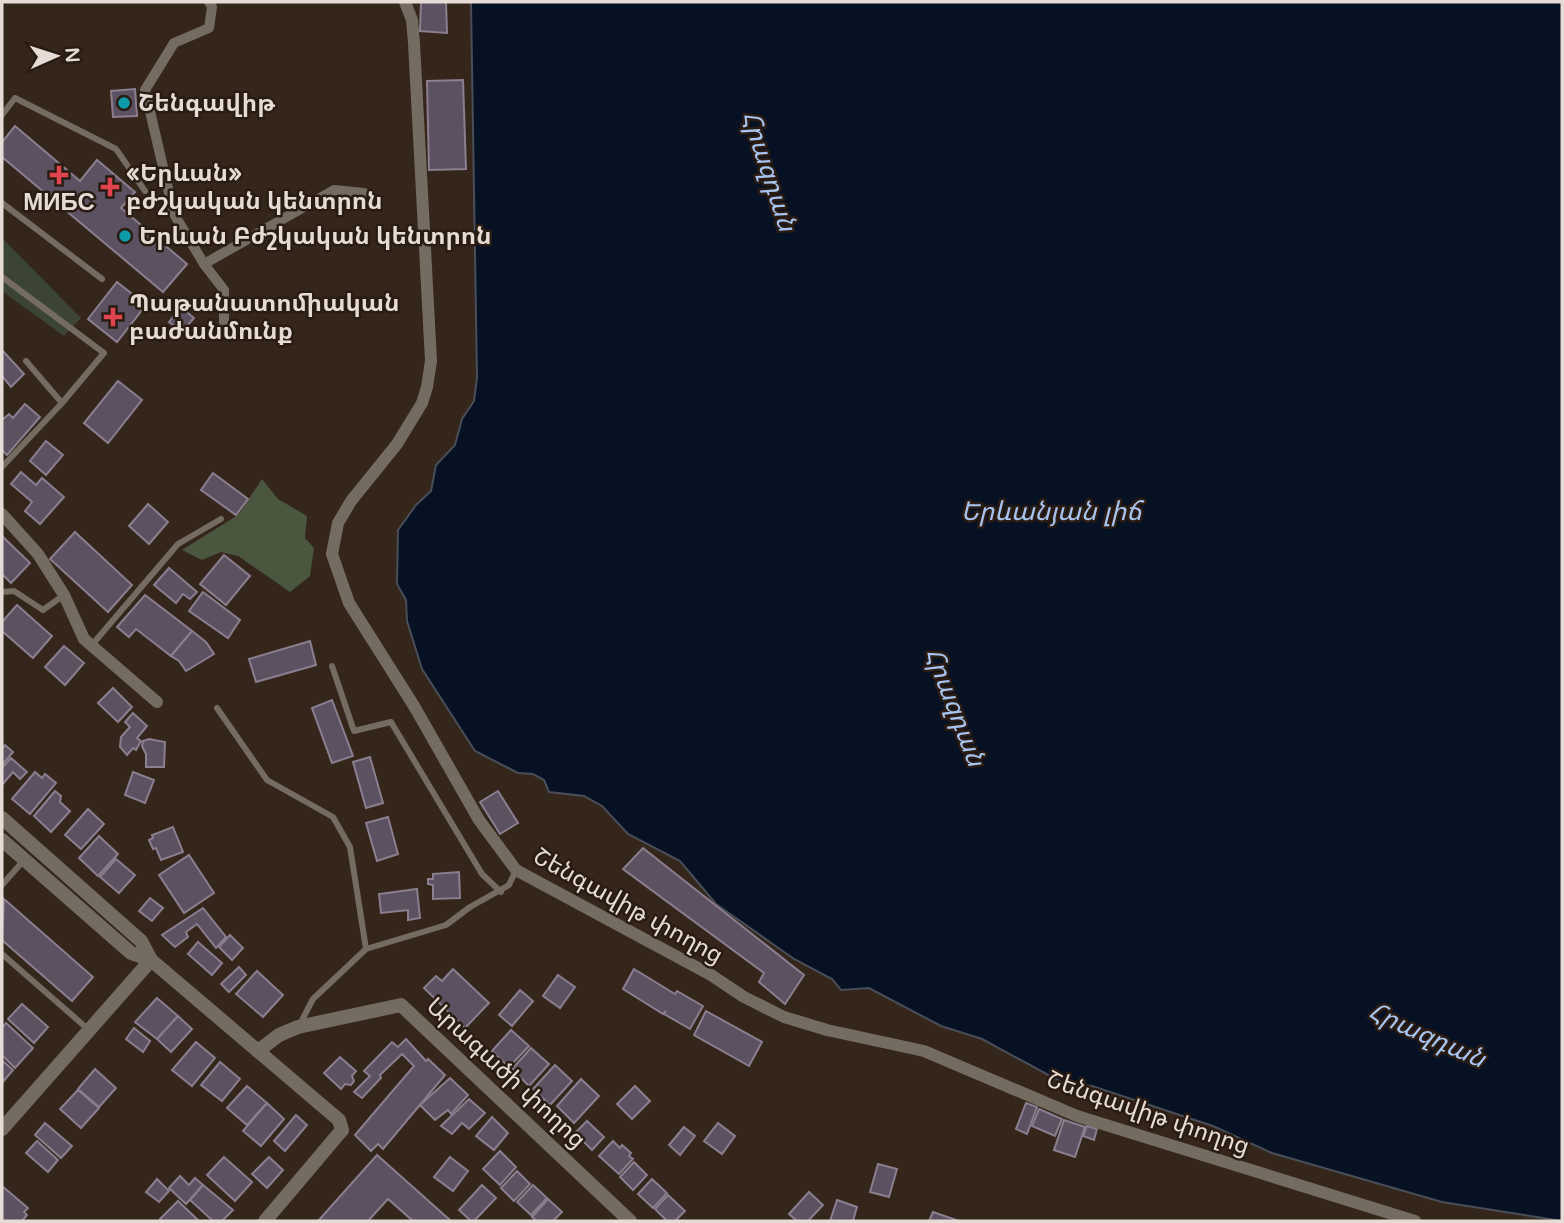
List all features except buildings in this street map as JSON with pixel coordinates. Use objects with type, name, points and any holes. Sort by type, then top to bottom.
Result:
[{"type":"street","points":[[209,2],[212,7],[209,29],[174,43],[145,89],[174,214],[224,290],[224,326]]},
{"type":"street","name":"Շենգավիթ փողոց","points":[[405,2],[412,20],[414,43],[431,361],[422,403],[397,444],[351,501],[338,523],[332,554],[349,603],[414,706],[480,820],[516,870],[784,1017],[827,1030],[924,1051],[1077,1116],[1415,1221]]},
{"type":"street","points":[[205,264],[334,190],[364,193]]},
{"type":"street","points":[[2,513],[38,554],[64,596],[84,639],[157,702]]},
{"type":"street","points":[[2,818],[141,942],[151,960],[339,1120],[342,1130],[265,1221]]},
{"type":"street","points":[[2,839],[131,953],[151,960]]},
{"type":"street","points":[[2,1129],[151,960]]},
{"type":"street","name":"Արագածի փողոց","points":[[258,1052],[279,1035],[298,1027],[401,1005],[630,1221]]},
{"type":"lane","points":[[2,115],[15,99],[116,149],[145,191]]},
{"type":"lane","points":[[2,203],[102,279]]},
{"type":"lane","points":[[2,277],[104,353],[2,467]]},
{"type":"lane","points":[[26,361],[62,403]]},
{"type":"lane","points":[[91,646],[178,544],[221,519]]},
{"type":"lane","points":[[2,592],[14,591],[43,610],[64,596]]},
{"type":"lane","points":[[332,666],[354,731],[391,722],[482,874],[501,891]]},
{"type":"lane","points":[[217,708],[268,780],[333,817],[351,847],[366,949]]},
{"type":"lane","points":[[2,885],[24,859]]},
{"type":"lane","points":[[298,1027],[313,999],[366,949],[446,925],[470,907],[509,885],[516,870]]},
{"type":"lane","points":[[2,954],[89,1030]]},
{"type":"green space","points":[[2,238],[81,318],[64,336],[2,291]]},
{"type":"green space","points":[[262,479],[278,499],[307,516],[305,538],[314,548],[310,576],[290,592],[238,556],[221,552],[202,560],[182,550],[238,515]]},
{"type":"water","name":"Երևանյան լիճ","points":[[471,2],[1562,2],[1562,1221],[1442,1202],[1272,1153],[1213,1126],[1092,1086],[1065,1084],[982,1039],[941,1026],[869,988],[841,990],[832,979],[794,959],[716,904],[680,861],[628,834],[602,806],[584,796],[549,792],[544,780],[533,774],[518,773],[475,751],[422,669],[407,621],[406,600],[397,584],[398,530],[416,505],[431,491],[436,465],[455,445],[462,419],[474,401],[477,378]]},
{"type":"place","name":"Շենգավիթ","points":[[124,103]]},
{"type":"place","name":"МИБС","points":[[59,175]]},
{"type":"place","name":"«Երևան» բժշկական կենտրոն","points":[[110,187]]},
{"type":"place","name":"Երևան Բժշկական կենտրոն","points":[[125,236]]},
{"type":"place","name":"Պաթանատոմիական բաժանմունք","points":[[113,317]]},
{"type":"water label","name":"Հրազդան","points":[[769,171]]},
{"type":"water label","name":"Հրազդան","points":[[955,707]]},
{"type":"water label","name":"Հրազդան","points":[[1427,1035]]}]
